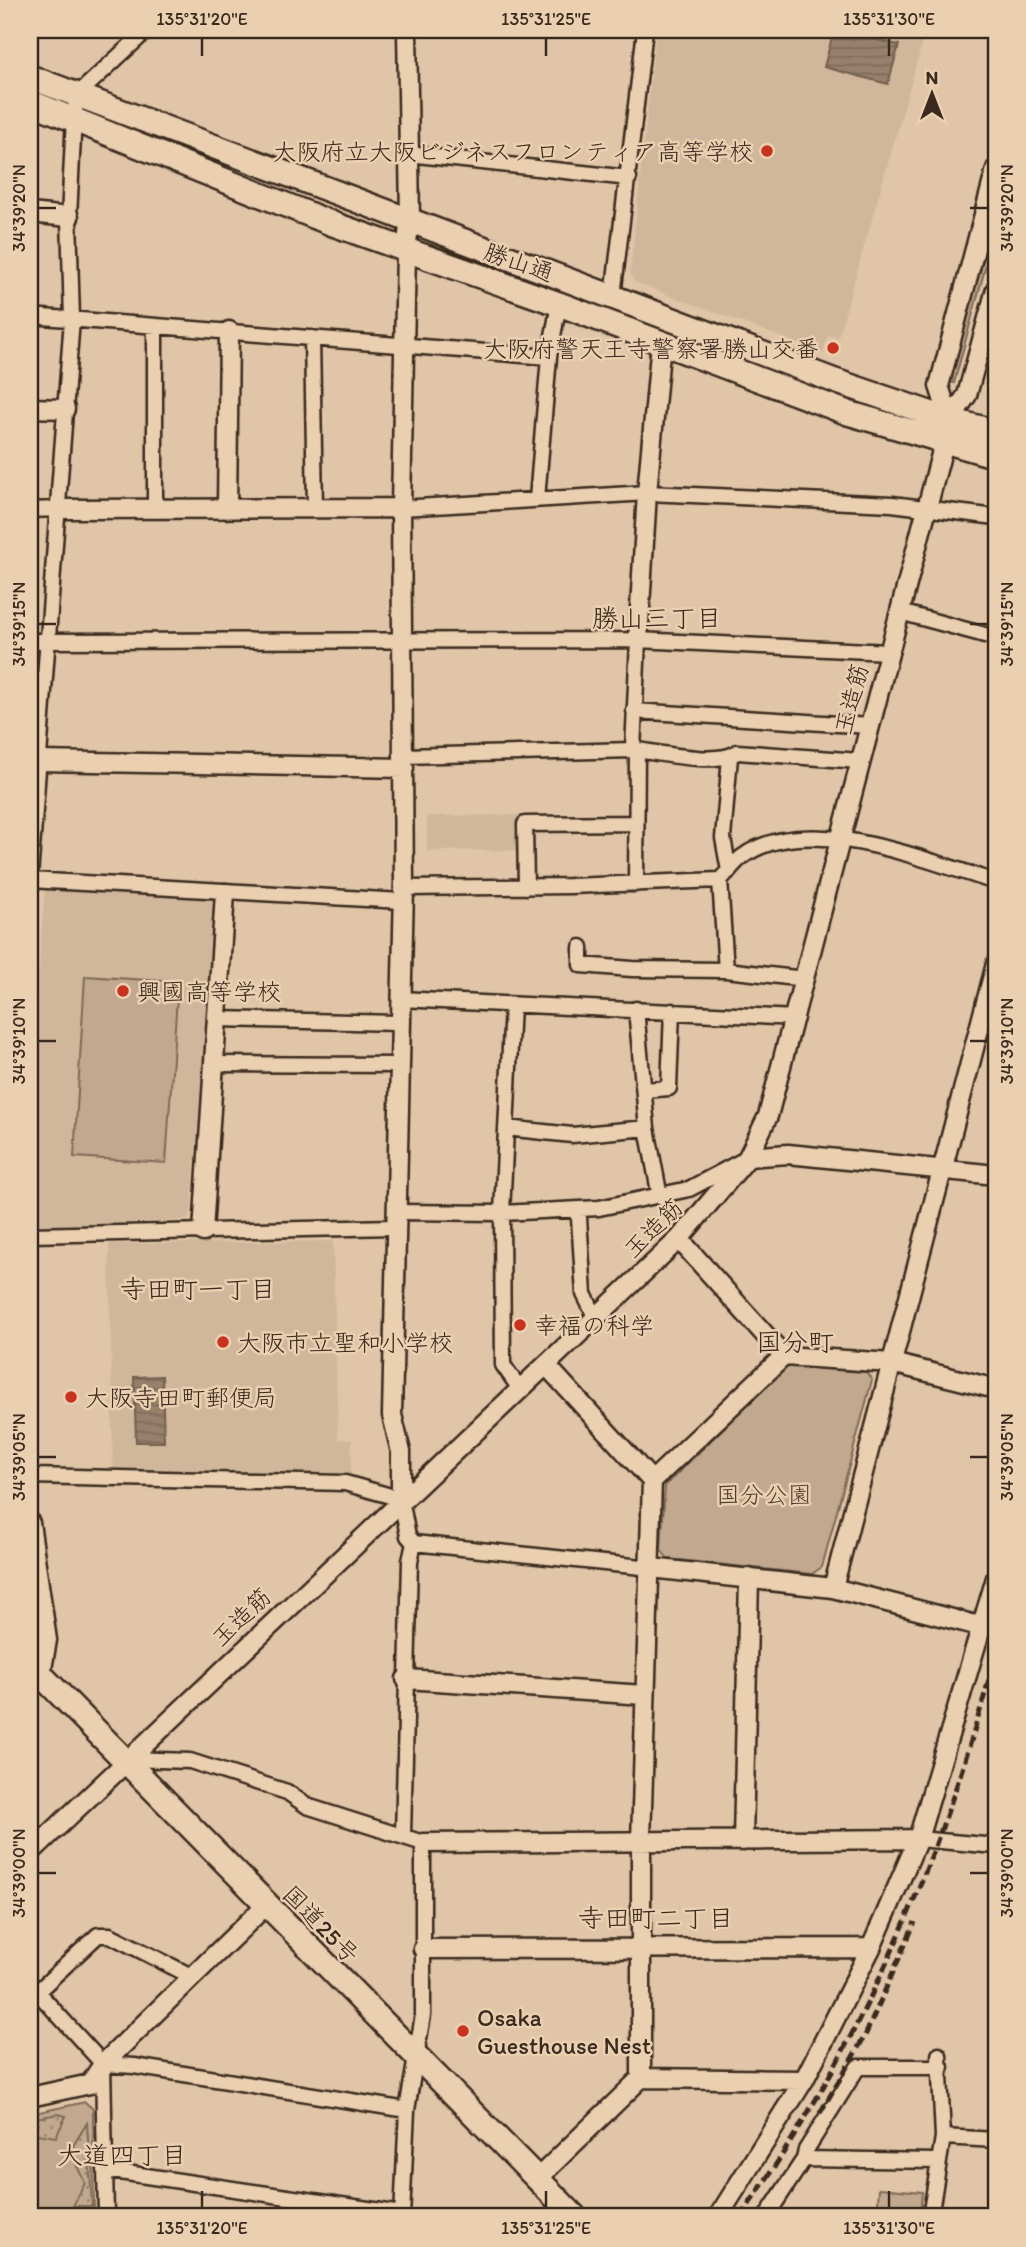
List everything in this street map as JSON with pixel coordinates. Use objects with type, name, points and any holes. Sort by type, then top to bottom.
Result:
[{"type":"main road","name":"勝山通","points":[[30,77],[75,106],[333,224],[559,304],[848,413],[947,431],[996,432]]},
{"type":"main road","name":"勝山通","points":[[30,102],[75,106],[410,219],[835,381],[996,456]]},
{"type":"main road","name":"国道25号","points":[[35,1672],[127,1759],[266,1905],[575,2217]]},
{"type":"street","points":[[147,30],[75,106],[69,217],[72,319],[39,761],[33,790],[30,878],[225,893],[403,894],[636,884],[725,875],[742,857],[770,843],[813,836],[882,848],[996,882]]},
{"type":"street","points":[[407,30],[410,219],[406,250],[401,508],[403,894],[392,1415],[401,1452],[401,1499],[408,1536],[414,1543],[833,1588],[989,1630]]},
{"type":"street","points":[[613,296],[645,30]]},
{"type":"street","points":[[408,154],[629,178]]},
{"type":"street","points":[[947,431],[939,386],[996,169]]},
{"type":"street","points":[[30,213],[69,217]]},
{"type":"street","name":"玉造筋","points":[[30,1853],[401,1499],[679,1239],[748,1157],[768,1116],[796,1018],[839,839],[947,431],[967,395],[992,321],[996,289]]},
{"type":"street","points":[[537,499],[549,358],[559,304]]},
{"type":"street","points":[[30,316],[406,344],[549,358]]},
{"type":"street","points":[[155,326],[155,509]]},
{"type":"street","points":[[228,509],[229,331]]},
{"type":"street","points":[[312,338],[315,508]]},
{"type":"street","points":[[636,884],[634,711],[647,493],[661,342]]},
{"type":"street","points":[[30,408],[65,409]]},
{"type":"street","points":[[30,510],[401,508],[647,493],[892,504],[996,517]]},
{"type":"street","points":[[900,612],[996,638]]},
{"type":"street","points":[[30,641],[638,640],[889,652]]},
{"type":"street","points":[[634,711],[870,726]]},
{"type":"street","points":[[39,761],[404,762],[635,750],[716,759],[730,757],[737,752],[860,761]]},
{"type":"street","points":[[726,970],[723,838],[730,757]]},
{"type":"street","points":[[526,887],[525,824],[636,823]]},
{"type":"street","points":[[203,1232],[225,893]]},
{"type":"street","points":[[582,947],[581,965],[632,969],[726,970],[805,979]]},
{"type":"street","points":[[833,1588],[940,1170],[996,964]]},
{"type":"street","points":[[400,999],[796,1018]]},
{"type":"street","points":[[512,1005],[502,1213],[503,1366],[520,1389]]},
{"type":"street","points":[[636,1009],[647,1128],[660,1197]]},
{"type":"street","points":[[644,1090],[669,1088],[672,1011]]},
{"type":"street","points":[[216,1020],[400,1023]]},
{"type":"street","points":[[213,1064],[398,1065]]},
{"type":"street","points":[[506,1128],[572,1135],[647,1128]]},
{"type":"street","points":[[30,1235],[203,1232],[575,1210],[660,1197],[689,1189],[748,1157],[788,1154],[996,1175]]},
{"type":"street","points":[[575,1210],[579,1218],[584,1294],[596,1318]]},
{"type":"street","points":[[679,1239],[784,1356],[892,1363],[996,1389]]},
{"type":"street","points":[[652,1481],[784,1356]]},
{"type":"street","points":[[546,1365],[652,1481],[641,1841],[641,2078]]},
{"type":"street","points":[[30,1476],[345,1483],[401,1499]]},
{"type":"street","points":[[30,1523],[47,1640],[35,1672]]},
{"type":"street","points":[[403,1835],[410,1561],[414,1543]]},
{"type":"street","points":[[743,1840],[749,1577]]},
{"type":"street","points":[[718,2217],[804,2080],[871,1948],[918,1839],[989,1630],[996,1578]]},
{"type":"street","points":[[407,1679],[644,1695]]},
{"type":"street","points":[[127,1759],[190,1761],[287,1792],[307,1806],[423,1843],[918,1839],[996,1846]]},
{"type":"street","points":[[106,2170],[402,2216],[407,2110],[423,2015],[423,1843]]},
{"type":"street","points":[[30,2097],[90,2084],[103,2064],[266,1905]]},
{"type":"street","points":[[106,2217],[103,2064],[34,1988],[98,1935],[110,1935],[191,1976]]},
{"type":"street","points":[[423,1949],[871,1948]]},
{"type":"street","points":[[766,2217],[858,2067],[940,2061],[943,2137],[930,2217]]},
{"type":"street","points":[[103,2064],[134,2066],[407,2110]]},
{"type":"street","points":[[537,2179],[641,2078],[804,2080]]},
{"type":"street","points":[[943,2137],[996,2140]]},
{"type":"street","points":[[804,2159],[937,2161]]},
{"type":"shaded area","name":"大阪府立大阪ビジネスフロンティア高等学校","points":[[656,30],[926,30],[838,338],[828,335],[823,353],[634,282],[630,272]]},
{"type":"shaded area","points":[[834,30],[899,45],[888,84],[824,67]]},
{"type":"shaded area","points":[[519,815],[520,850],[427,851],[427,816]]},
{"type":"shaded area","name":"興國高等学校","points":[[45,887],[216,898],[191,1213],[187,1220],[30,1227],[30,1083]]},
{"type":"shaded area","name":"大阪市立聖和小学校","points":[[333,1241],[338,1439],[352,1440],[351,1474],[113,1469],[109,1244]]},
{"type":"shaded area","points":[[162,1376],[164,1442],[136,1442],[134,1377]]},
{"type":"green space","points":[[996,210],[996,228],[954,383],[950,382]]},
{"type":"green space","points":[[85,976],[178,982],[166,1163],[74,1157]]},
{"type":"green space","name":"国分公園","points":[[786,1366],[866,1372],[872,1380],[822,1567],[812,1574],[668,1559],[661,1550],[665,1486]]},
{"type":"green space","points":[[85,2102],[93,2109],[94,2217],[30,2217],[30,2114]]},
{"type":"green space","points":[[58,2114],[66,2116],[56,2137],[30,2133],[30,2119]]},
{"type":"green space","points":[[87,2123],[92,2206],[73,2206],[85,2183],[70,2151]]},
{"type":"green space","points":[[879,2188],[922,2192],[920,2217],[859,2217],[859,2214],[877,2215]]},
{"type":"railway","points":[[740,2217],[824,2086],[894,1947],[951,1802],[996,1653]]},
{"type":"railway","points":[[820,2113],[865,2036],[915,1922]]},
{"type":"place","name":"大阪府立大阪ビジネスフロンティア高等学校","points":[[767,151]]},
{"type":"place","name":"大阪府警天王寺警察署勝山交番","points":[[833,348]]},
{"type":"place","name":"興國高等学校","points":[[123,991]]},
{"type":"place","name":"幸福の科学","points":[[520,1325]]},
{"type":"place","name":"大阪市立聖和小学校","points":[[223,1342]]},
{"type":"place","name":"大阪寺田町郵便局","points":[[71,1397]]},
{"type":"place","name":"Osaka Guesthouse Nest","points":[[463,2031]]},
{"type":"district","name":"勝山三丁目","points":[[657,618]]},
{"type":"district","name":"寺田町一丁目","points":[[198,1289]]},
{"type":"district","name":"国分町","points":[[795,1342]]},
{"type":"district","name":"寺田町二丁目","points":[[656,1918]]},
{"type":"district","name":"大道四丁目","points":[[122,2155]]}]
